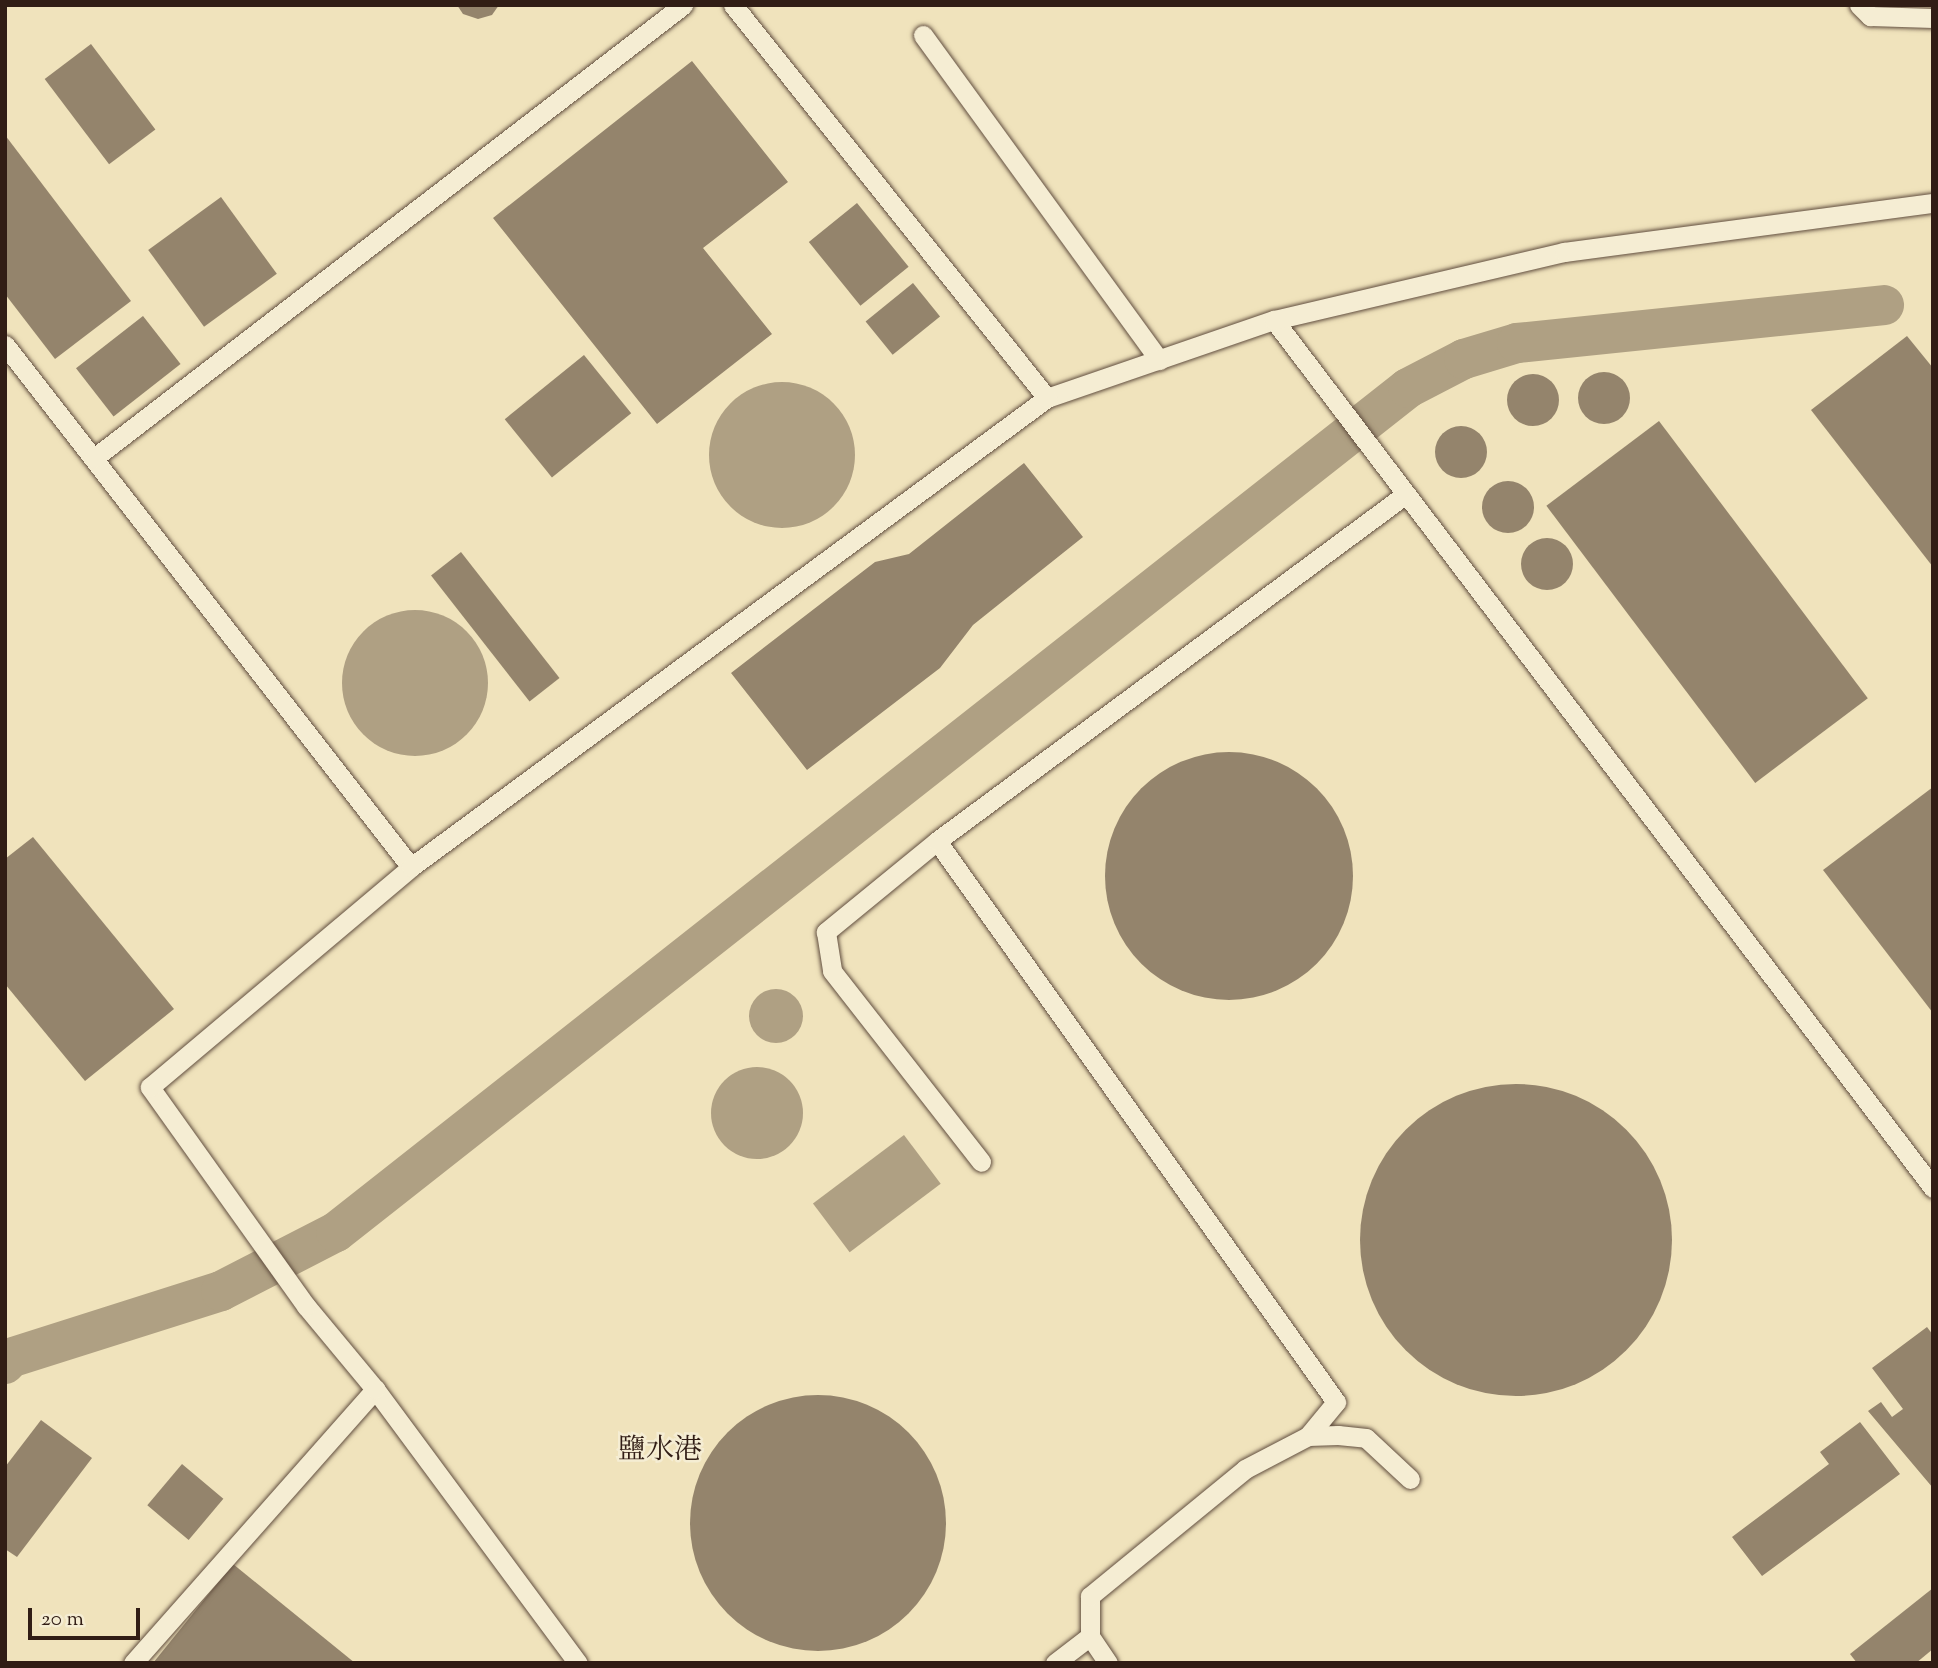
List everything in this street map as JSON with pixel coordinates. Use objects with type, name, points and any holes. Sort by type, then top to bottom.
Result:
[{"type":"lane","points":[[94,458],[683,5]]},
{"type":"lane","points":[[733,5],[1047,398]]},
{"type":"lane","points":[[1859,5],[1870,16],[1933,18]]},
{"type":"lane","points":[[923,35],[1159,360]]},
{"type":"lane","points":[[578,1663],[375,1389],[306,1306],[150,1087],[411,867],[1047,398],[1274,320],[1564,252],[1933,203]]},
{"type":"lane","points":[[1274,320],[1933,1188]]},
{"type":"lane","points":[[5,345],[411,867]]},
{"type":"lane","points":[[981,1162],[832,971],[826,932],[937,841],[1406,494]]},
{"type":"lane","points":[[937,841],[1336,1402],[1308,1436],[1245,1469],[1090,1596],[1090,1636],[1108,1663]]},
{"type":"lane","points":[[133,1663],[375,1389]]},
{"type":"lane","points":[[1308,1436],[1366,1438],[1410,1479]]},
{"type":"lane","points":[[1055,1663],[1090,1636]]},
{"type":"shaded area","points":[[782,382],[810,388],[833,404],[849,427],[855,455],[849,483],[833,506],[810,522],[782,528],[754,522],[731,506],[715,483],[709,455],[715,427],[731,404],[754,388]]},
{"type":"shaded area","points":[[415,610],[443,616],[467,631],[482,655],[488,683],[482,711],[467,735],[443,750],[415,756],[387,750],[363,735],[348,711],[342,683],[348,655],[363,631],[387,616]]},
{"type":"shaded area","points":[[781,989],[791,993],[799,1001],[803,1016],[799,1031],[791,1039],[771,1043],[761,1039],[753,1031],[749,1011],[753,1001],[761,993]]},
{"type":"shaded area","points":[[757,1067],[775,1070],[790,1080],[800,1095],[803,1113],[800,1131],[790,1146],[775,1156],[757,1159],[739,1156],[724,1146],[714,1131],[711,1113],[714,1095],[724,1080],[739,1070]]},
{"type":"shaded area","points":[[904,1135],[941,1184],[850,1252],[813,1204]]},
{"type":"building","points":[[457,5],[499,5],[492,15],[478,19],[463,14]]},
{"type":"building","points":[[91,44],[155,129],[109,164],[45,79]]},
{"type":"building","points":[[692,61],[788,182],[703,248],[772,334],[657,424],[493,218]]},
{"type":"building","points":[[5,135],[131,301],[55,359],[5,294]]},
{"type":"building","points":[[221,197],[277,274],[204,327],[148,250]]},
{"type":"building","points":[[857,203],[909,267],[860,306],[809,242]]},
{"type":"building","points":[[913,283],[940,316],[893,355],[866,321]]},
{"type":"building","points":[[143,316],[181,364],[114,416],[76,368]]},
{"type":"building","points":[[1907,336],[1933,368],[1933,567],[1811,410]]},
{"type":"building","points":[[584,355],[631,413],[552,477],[505,419]]},
{"type":"building","points":[[1604,372],[1623,379],[1630,398],[1623,417],[1604,424],[1585,417],[1578,398],[1585,379]]},
{"type":"building","points":[[1533,374],[1552,381],[1559,400],[1552,419],[1533,426],[1514,419],[1507,400],[1514,381]]},
{"type":"building","points":[[1659,421],[1868,698],[1755,783],[1546,506]]},
{"type":"building","points":[[1461,426],[1480,433],[1487,452],[1480,471],[1461,478],[1442,471],[1435,452],[1442,433]]},
{"type":"building","points":[[1024,463],[1083,537],[973,625],[940,668],[807,770],[731,673],[875,562],[909,554]]},
{"type":"building","points":[[1508,481],[1527,488],[1534,507],[1527,526],[1508,533],[1489,526],[1482,507],[1489,488]]},
{"type":"building","points":[[1547,538],[1566,545],[1573,564],[1566,583],[1547,590],[1528,583],[1521,564],[1528,545]]},
{"type":"building","points":[[461,552],[560,678],[530,701],[431,575]]},
{"type":"building","points":[[1229,752],[1276,762],[1298,773],[1316,789],[1332,807],[1343,829],[1353,876],[1343,923],[1332,945],[1316,963],[1298,979],[1276,990],[1229,1000],[1182,990],[1160,979],[1142,963],[1126,945],[1115,923],[1105,876],[1115,829],[1126,807],[1142,789],[1160,773],[1182,762]]},
{"type":"building","points":[[1933,787],[1933,1013],[1823,870]]},
{"type":"building","points":[[33,837],[174,1009],[85,1081],[5,984],[5,859]]},
{"type":"building","points":[[1516,1084],[1546,1087],[1590,1102],[1615,1119],[1637,1141],[1660,1180],[1669,1210],[1672,1240],[1669,1270],[1654,1314],[1637,1339],[1615,1361],[1576,1384],[1546,1393],[1516,1396],[1486,1393],[1442,1378],[1417,1361],[1395,1339],[1372,1300],[1363,1270],[1360,1240],[1363,1210],[1378,1166],[1395,1141],[1417,1119],[1456,1096],[1486,1087]]},
{"type":"building","points":[[1927,1327],[1933,1335],[1933,1488],[1868,1411],[1881,1402],[1892,1417],[1903,1409],[1872,1368]]},
{"type":"building","points":[[818,1395],[843,1397],[867,1405],[909,1432],[936,1474],[944,1498],[944,1548],[936,1572],[909,1614],[867,1641],[843,1649],[818,1651],[793,1649],[769,1641],[727,1614],[700,1572],[692,1548],[690,1523],[692,1498],[700,1474],[727,1432],[769,1405],[793,1397]]},
{"type":"building","points":[[41,1420],[92,1458],[17,1557],[5,1549],[5,1467]]},
{"type":"building","points":[[1860,1422],[1900,1474],[1762,1576],[1732,1537],[1829,1464],[1820,1452]]},
{"type":"building","points":[[182,1464],[223,1499],[189,1540],[147,1505]]},
{"type":"building","points":[[233,1564],[355,1663],[153,1663]]},
{"type":"building","points":[[1933,1588],[1933,1649],[1916,1663],[1857,1663],[1850,1654]]},
{"type":"waterway","points":[[5,1364],[10,1358],[221,1291],[336,1232],[1408,388],[1464,359],[1517,343],[1884,305]]},
{"type":"district","name":"鹽水港","points":[[660,1451]]}]
